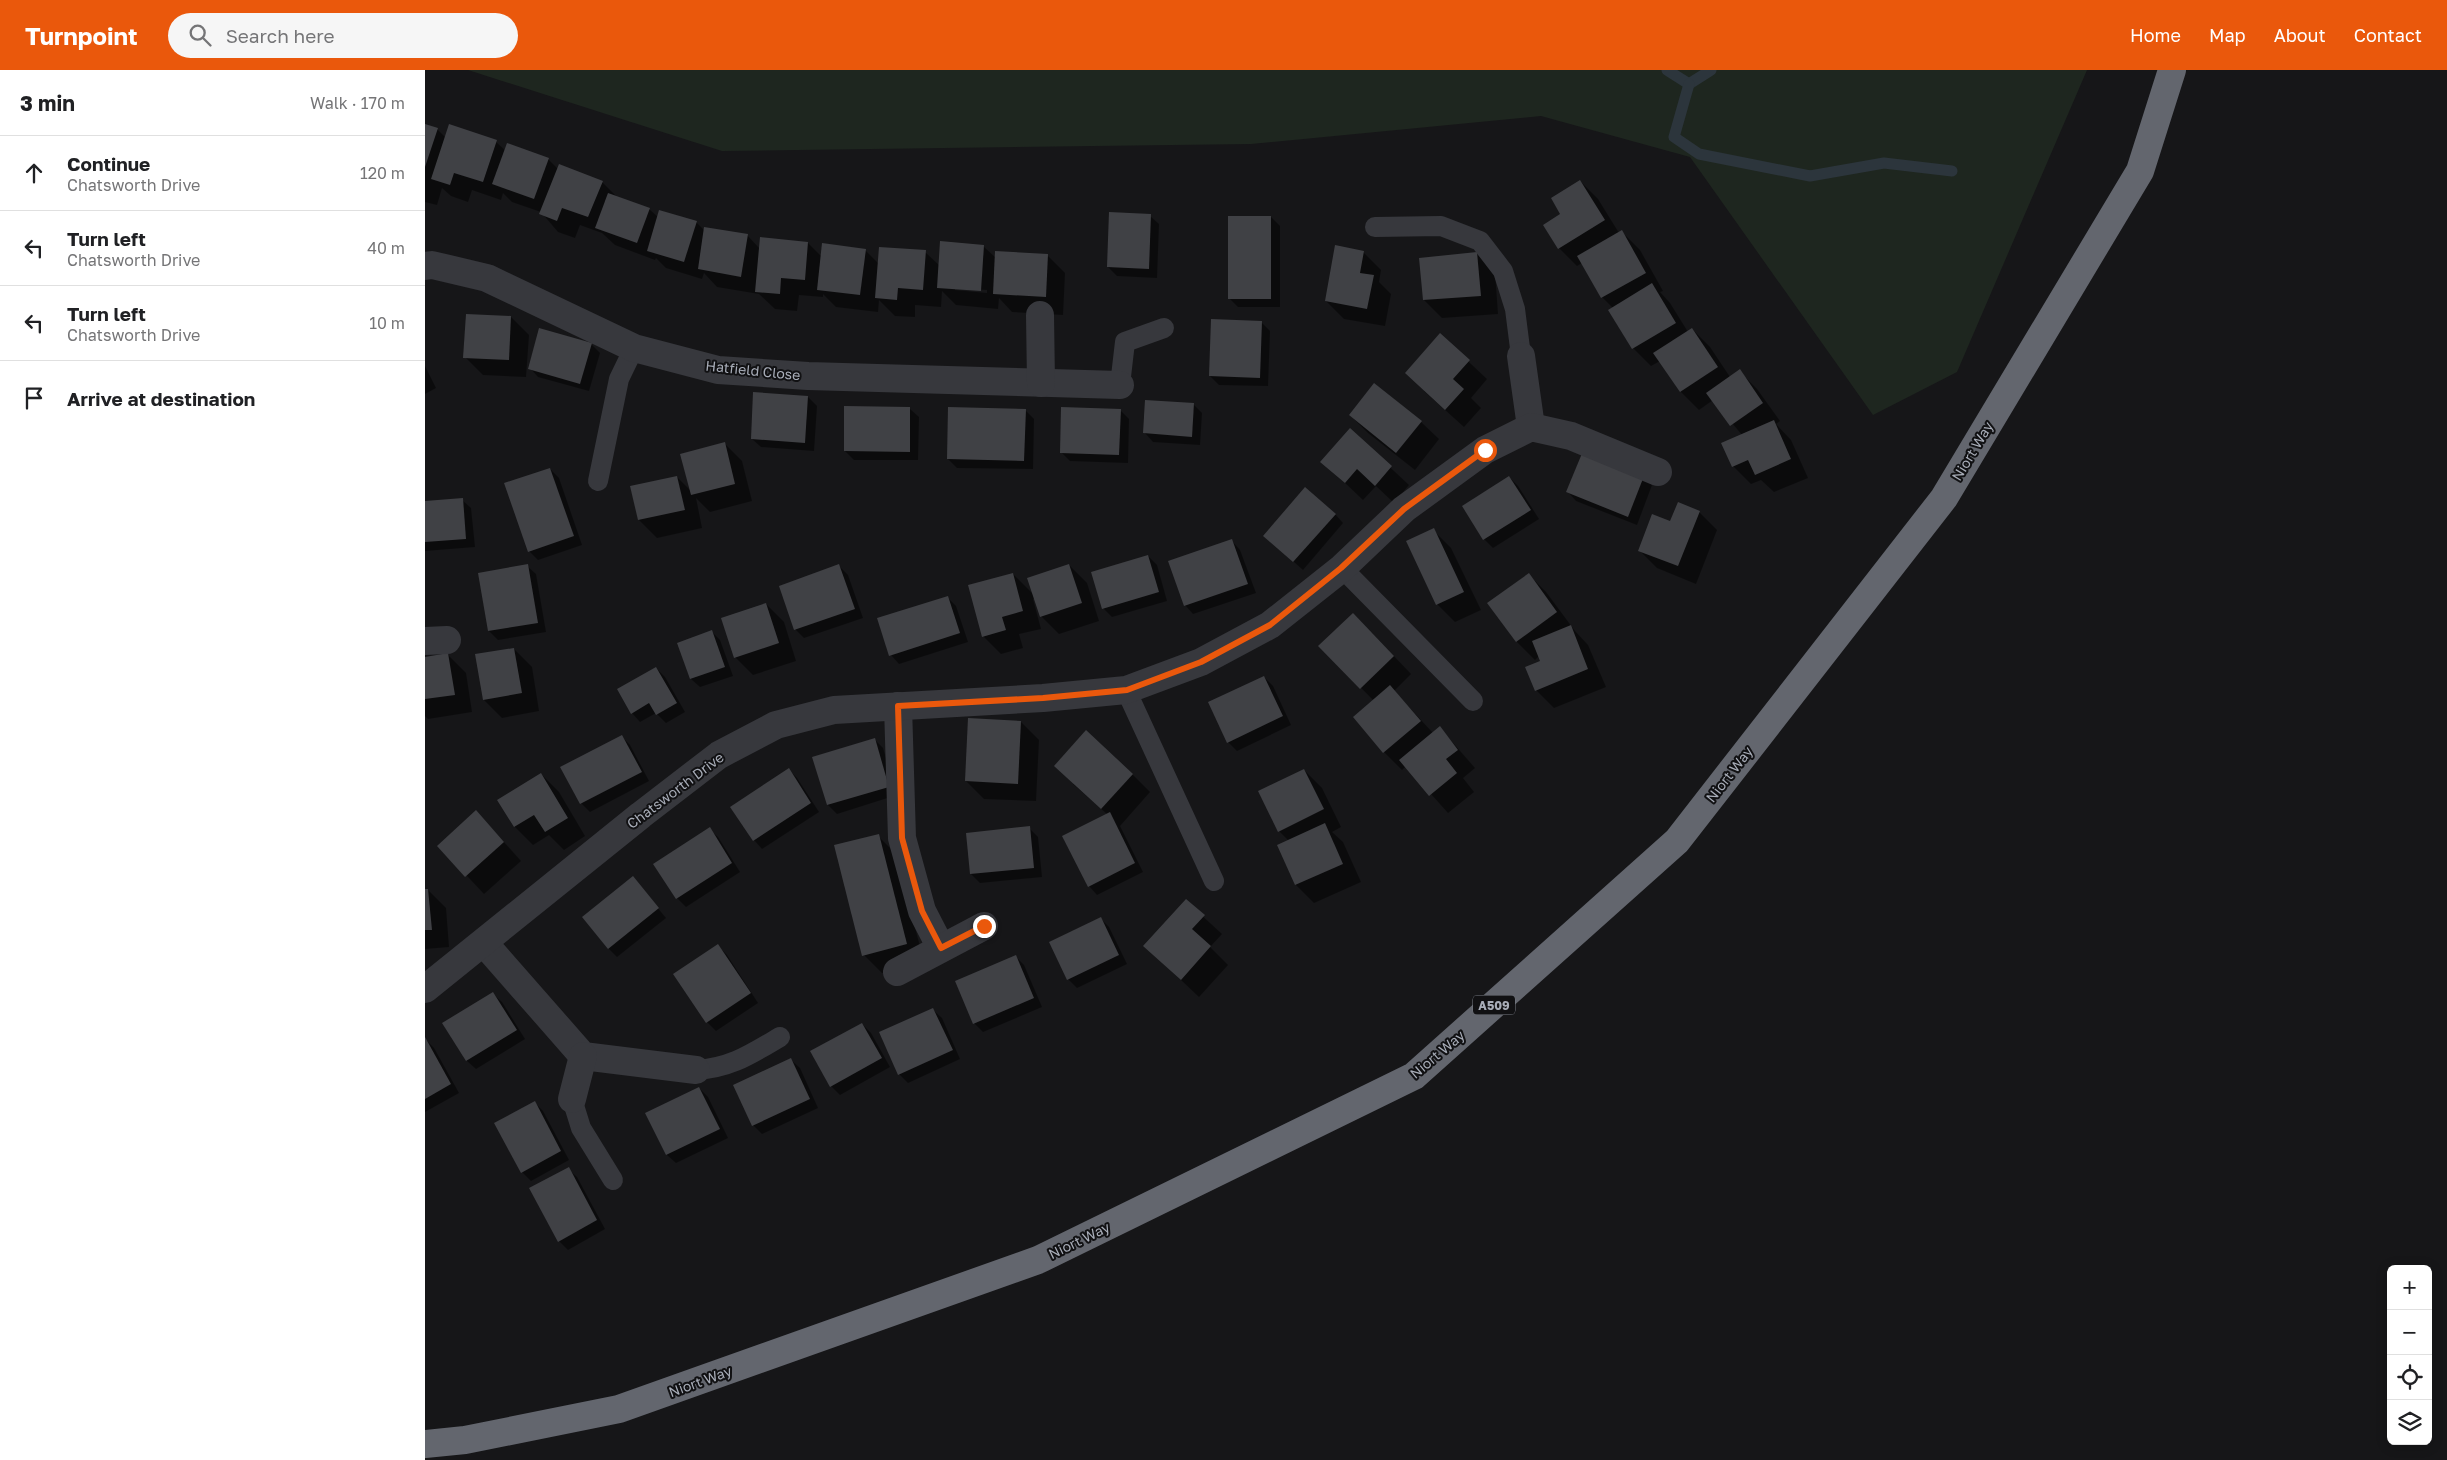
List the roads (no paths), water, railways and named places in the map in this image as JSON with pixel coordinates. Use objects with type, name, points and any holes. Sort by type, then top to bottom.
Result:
[{"type":"highway","name":"Niort Way","points":[[425,1444],[465,1440],[619,1409],[1037,1260],[1414,1076],[1677,841],[1944,498],[2140,171],[2173,70]]},
{"type":"street","name":"Hatfield Close","points":[[425,266],[432,265],[487,278],[634,348],[718,370],[808,376],[1120,385]]},
{"type":"street","points":[[1040,315],[1041,384]]},
{"type":"street","points":[[1521,356],[1531,427],[1571,436],[1658,472]]},
{"type":"street","name":"Chatsworth Drive","points":[[425,989],[641,815],[719,756],[776,725],[834,710],[1043,698],[1127,690],[1201,662],[1270,625],[1341,568],[1404,509],[1485,450],[1531,427]]},
{"type":"street","points":[[898,706],[902,838],[922,911],[941,948]]},
{"type":"street","points":[[897,972],[984,926]]},
{"type":"street","points":[[484,943],[583,1056],[696,1070]]},
{"type":"street","points":[[572,1099],[583,1056]]},
{"type":"lane","points":[[1375,227],[1441,226],[1480,241],[1503,271],[1515,308],[1521,356]]},
{"type":"lane","points":[[1120,385],[1125,342],[1164,328]]},
{"type":"lane","points":[[598,482],[619,379],[634,348]]},
{"type":"lane","points":[[1341,568],[1473,701]]},
{"type":"lane","points":[[1127,690],[1215,881]]},
{"type":"lane","points":[[696,1070],[714,1069],[734,1063],[780,1037]]},
{"type":"lane","points":[[572,1099],[581,1128],[613,1180]]},
{"type":"waterway","points":[[1667,70],[1689,84],[1711,70]]},
{"type":"waterway","points":[[1689,84],[1674,137],[1699,154],[1810,176],[1884,163],[1952,171]]}]
